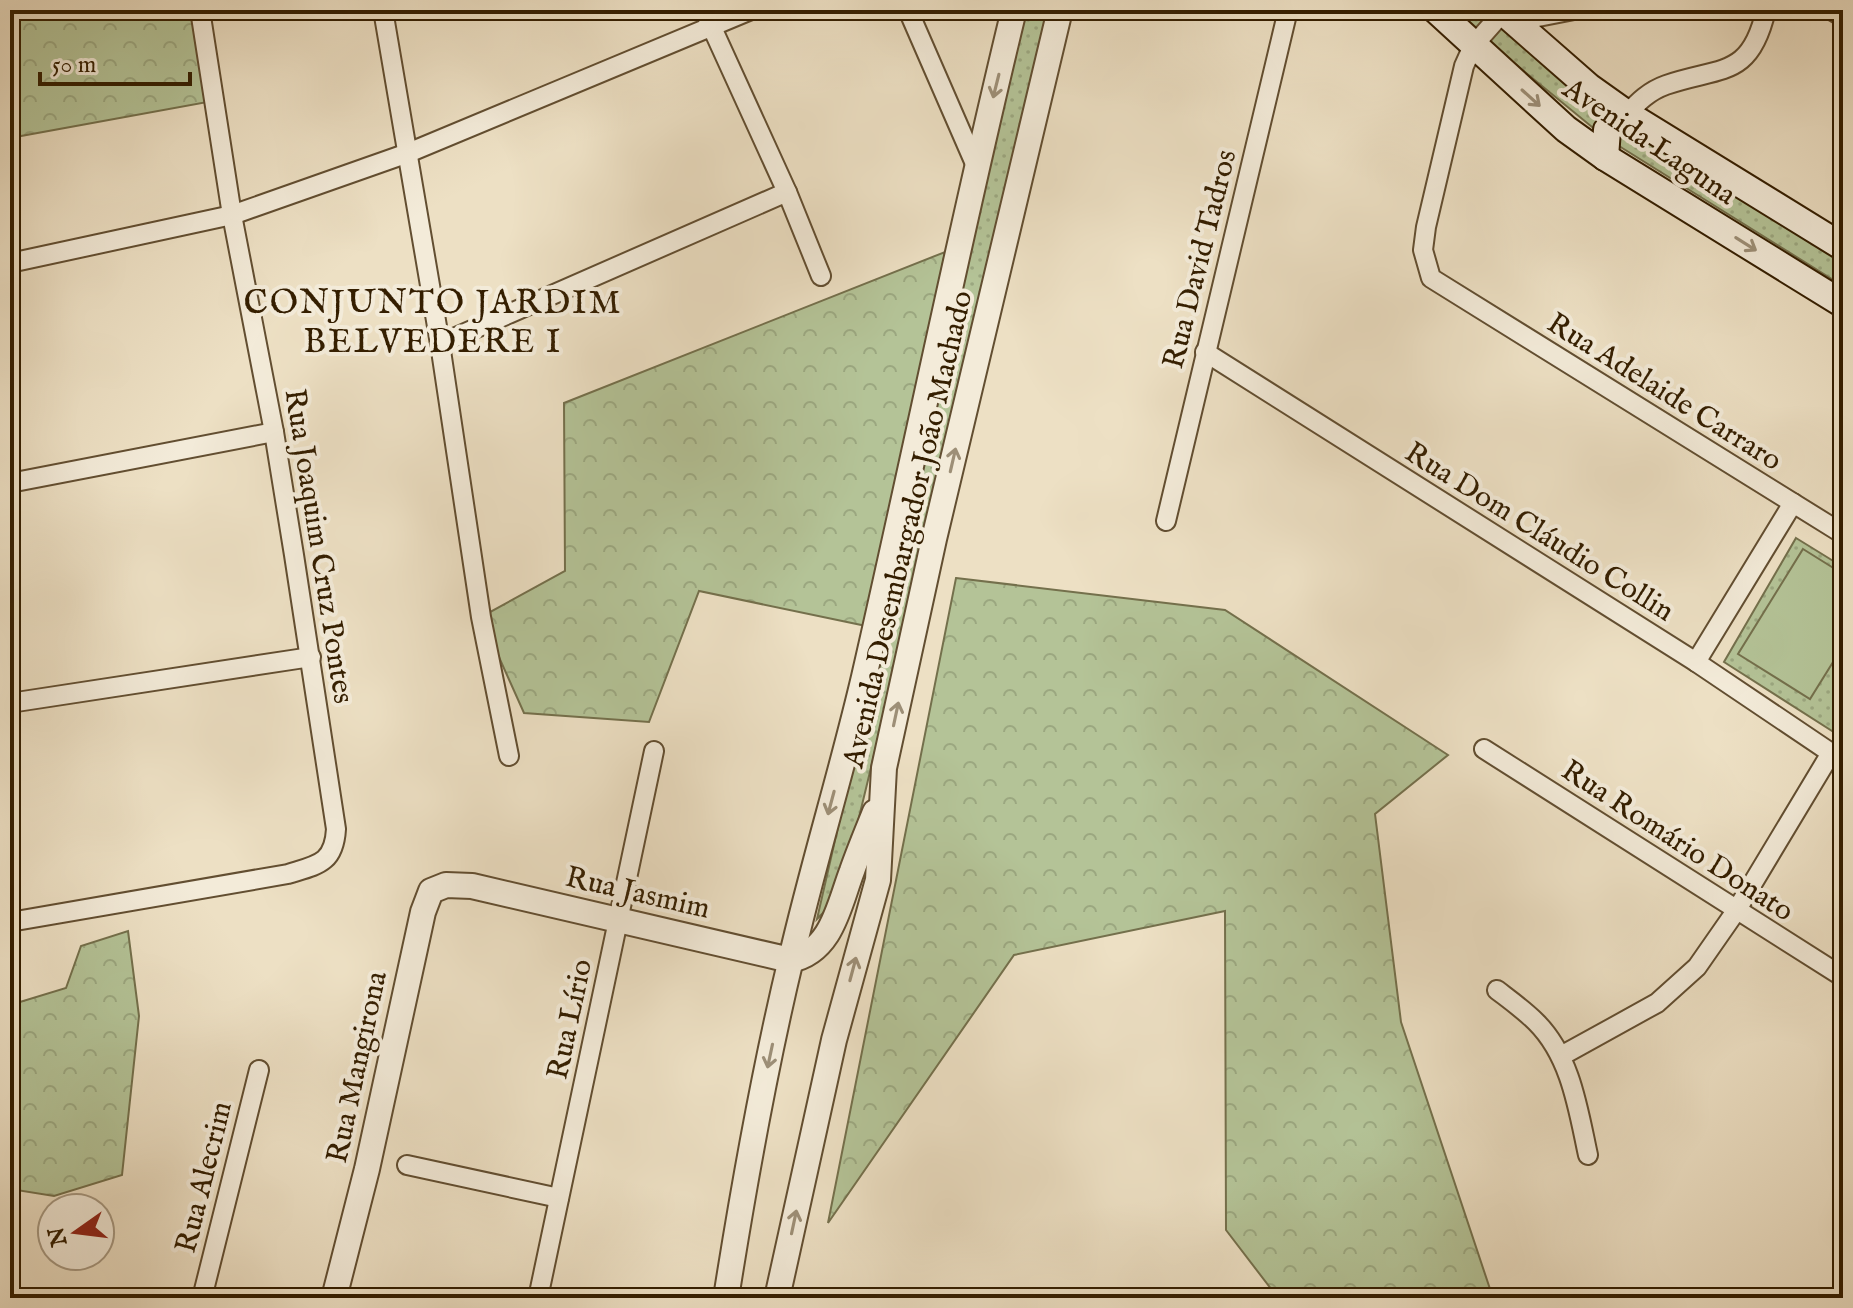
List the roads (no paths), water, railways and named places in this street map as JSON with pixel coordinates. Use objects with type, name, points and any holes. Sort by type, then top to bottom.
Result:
[{"type":"main road","name":"Avenida Laguna","points":[[1436,10],[1566,129],[1605,157],[1843,304]]},
{"type":"main road","name":"Avenida Laguna","points":[[1502,11],[1589,87],[1627,114],[1843,247]]},
{"type":"main road","points":[[1605,157],[1607,130],[1627,114]]},
{"type":"street","name":"Rua Joaquim Cruz Pontes","points":[[10,922],[288,874],[329,858],[335,844],[336,829],[311,657],[274,432],[232,215],[200,10]]},
{"type":"street","points":[[383,10],[440,344],[481,617],[509,756]]},
{"type":"street","points":[[10,263],[232,215],[408,153],[708,19],[751,10]]},
{"type":"street","points":[[908,10],[976,166]]},
{"type":"street","name":"Avenida Desembargador João Machado","points":[[726,1298],[744,1185],[790,960],[863,679],[954,278],[976,166],[1014,10]]},
{"type":"street","name":"Avenida Desembargador João Machado","points":[[777,1298],[834,1040],[878,880],[884,768],[934,539],[1060,10]]},
{"type":"street","name":"Rua David Tadros","points":[[1166,521],[1288,10]]},
{"type":"street","points":[[1473,46],[1502,11],[1533,18],[1574,10]]},
{"type":"street","points":[[1627,114],[1642,98],[1664,85],[1733,66],[1756,44],[1766,10]]},
{"type":"street","points":[[1831,10],[1843,17]]},
{"type":"street","points":[[708,19],[787,192],[821,276]]},
{"type":"street","name":"Rua Adelaide Carraro","points":[[1473,46],[1459,84],[1423,250],[1431,278],[1843,534]]},
{"type":"street","points":[[440,344],[787,192]]},
{"type":"street","name":"Rua Dom Cláudio Collin","points":[[1205,352],[1696,662],[1837,757]]},
{"type":"street","points":[[10,483],[274,432]]},
{"type":"street","points":[[1696,662],[1793,503]]},
{"type":"street","points":[[10,703],[311,657]]},
{"type":"street","name":"Rua Romário Donato","points":[[1484,749],[1843,977]]},
{"type":"street","name":"Rua Lírio","points":[[538,1298],[654,751]]},
{"type":"street","points":[[1561,1056],[1657,1003],[1697,967],[1837,757]]},
{"type":"street","points":[[790,960],[806,956],[826,936],[881,799]]},
{"type":"street","name":"Rua Mangirona","points":[[334,1298],[367,1169],[423,912],[431,891],[436,888],[451,884],[472,886]]},
{"type":"street","name":"Rua Jasmim","points":[[472,886],[790,960]]},
{"type":"street","points":[[1497,990],[1537,1023],[1561,1056],[1575,1096],[1588,1155]]},
{"type":"street","name":"Rua Alecrim","points":[[202,1298],[259,1070]]},
{"type":"street","points":[[407,1165],[559,1198]]},
{"type":"district","name":"CONJUNTO JARDIM BELVEDERE I","points":[[433,320]]}]
